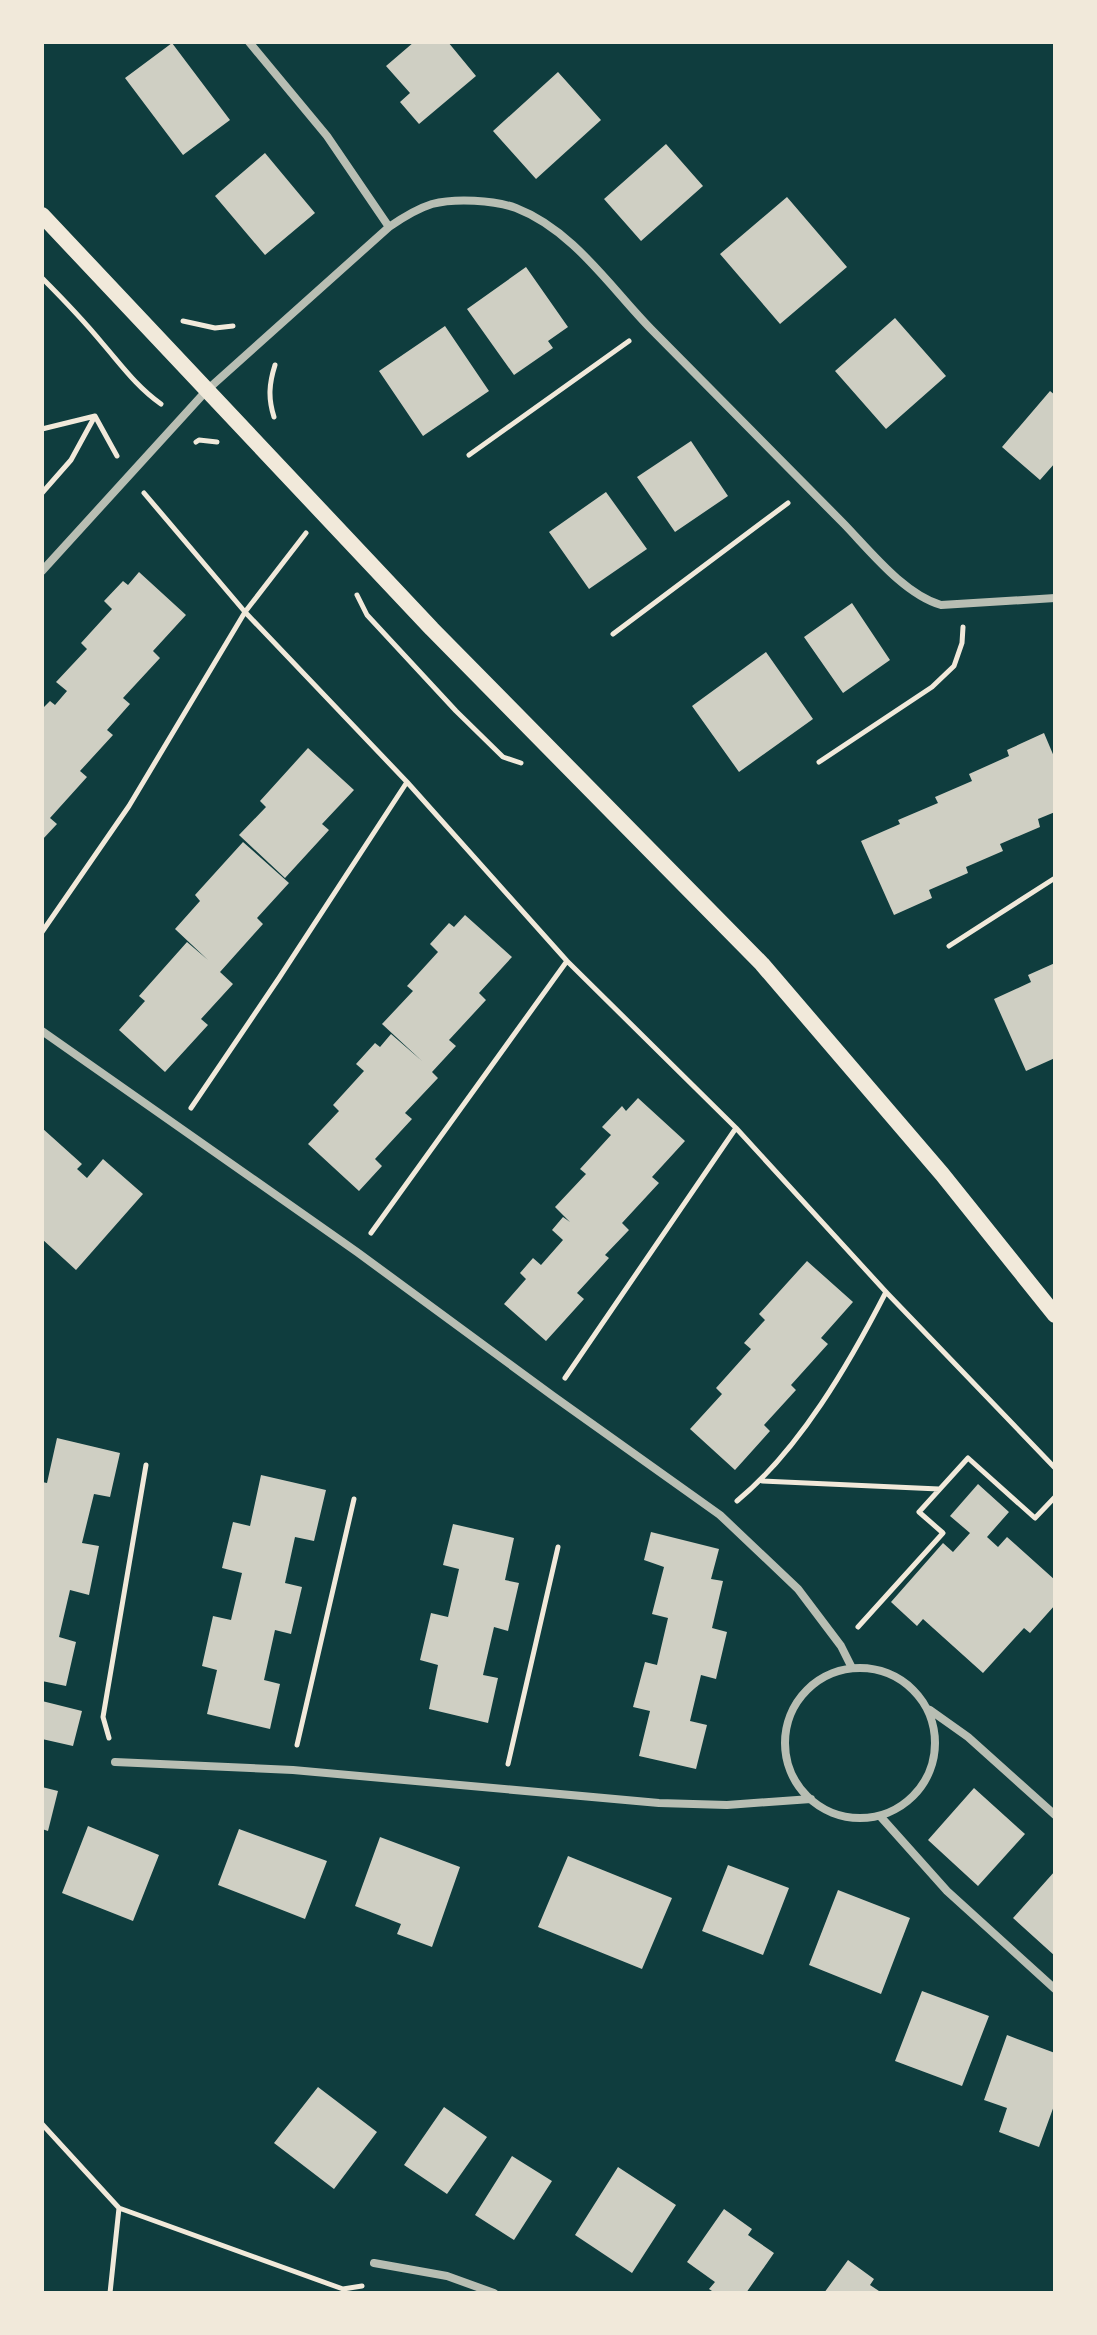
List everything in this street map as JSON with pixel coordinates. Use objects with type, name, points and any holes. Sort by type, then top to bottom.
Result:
[{"type":"main road","points":[[42,215],[432,629],[762,964],[932,1162],[1055,1315]]},
{"type":"street","points":[[249,42],[327,136],[389,227]]},
{"type":"street","points":[[42,571],[207,390],[389,227],[433,204],[475,201],[513,207],[557,231],[808,488],[911,590],[927,601],[941,605],[1055,598]]},
{"type":"street","points":[[42,1031],[357,1252],[720,1515],[798,1589],[841,1646],[851,1666]]},
{"type":"street","points":[[851,1666],[891,1675],[911,1688],[926,1708],[935,1731],[932,1767],[927,1779],[912,1798],[880,1816],[855,1818],[820,1807],[799,1786],[786,1754],[789,1719],[797,1703],[822,1678],[851,1666]]},
{"type":"street","points":[[926,1708],[968,1737],[1055,1815]]},
{"type":"street","points":[[115,1762],[293,1770],[659,1803],[727,1805],[811,1799]]},
{"type":"street","points":[[880,1816],[947,1891],[1055,1989]]},
{"type":"street","points":[[374,2263],[447,2276],[494,2293]]},
{"type":"path","points":[[42,278],[82,319],[128,376],[181,419]]},
{"type":"path","points":[[469,455],[649,326]]},
{"type":"path","points":[[278,353],[270,381],[269,402],[278,426]]},
{"type":"path","points":[[42,429],[95,416]]},
{"type":"path","points":[[95,416],[129,475],[245,612],[407,782],[567,961],[736,1128],[886,1292],[1055,1468]]},
{"type":"path","points":[[42,493],[71,460],[95,416]]},
{"type":"path","points":[[191,444],[199,440],[222,443]]},
{"type":"path","points":[[145,493],[151,484]]},
{"type":"path","points":[[613,634],[808,488]]},
{"type":"path","points":[[42,932],[129,806],[245,612],[308,530],[315,538]]},
{"type":"path","points":[[357,592],[367,615],[456,711],[503,757],[530,766]]},
{"type":"path","points":[[819,762],[932,687],[954,666],[962,643],[964,604]]},
{"type":"path","points":[[178,1125],[407,782]]},
{"type":"path","points":[[949,946],[1055,878]]},
{"type":"path","points":[[357,1252],[567,961]]},
{"type":"path","points":[[553,1396],[736,1128]]},
{"type":"path","points":[[720,1515],[761,1481],[800,1432],[856,1350],[886,1292]]},
{"type":"path","points":[[841,1646],[943,1533],[919,1512],[968,1458],[1035,1518],[1055,1497]]},
{"type":"path","points":[[103,1717],[146,1465]]},
{"type":"path","points":[[761,1481],[939,1489]]},
{"type":"path","points":[[297,1748],[354,1499]]},
{"type":"path","points":[[502,1790],[558,1547]]},
{"type":"path","points":[[42,2124],[119,2208],[343,2289]]},
{"type":"path","points":[[110,2293],[119,2208]]},
{"type":"building","points":[[414,42],[448,42],[476,76],[419,124],[400,102],[410,93],[386,66]]},
{"type":"building","points":[[172,43],[230,120],[183,155],[125,78]]},
{"type":"building","points":[[558,72],[601,120],[536,179],[493,131]]},
{"type":"building","points":[[666,144],[703,186],[641,241],[604,199]]},
{"type":"building","points":[[265,153],[315,213],[265,255],[215,196]]},
{"type":"building","points":[[787,197],[847,267],[780,324],[720,254]]},
{"type":"building","points":[[526,267],[568,327],[548,341],[553,348],[514,375],[467,309]]},
{"type":"building","points":[[895,318],[946,376],[886,429],[835,371]]},
{"type":"building","points":[[445,326],[489,391],[423,436],[379,371]]},
{"type":"building","points":[[1050,391],[1055,395],[1055,463],[1040,480],[1002,447]]},
{"type":"building","points":[[691,441],[728,496],[675,532],[637,477]]},
{"type":"building","points":[[606,492],[647,549],[589,589],[549,532]]},
{"type":"building","points":[[139,572],[186,615],[153,651],[160,658],[123,698],[130,704],[107,730],[113,735],[80,771],[87,777],[50,818],[57,824],[42,840],[42,709],[50,701],[55,705],[67,691],[56,682],[87,649],[81,643],[112,609],[104,601],[123,581],[128,585]]},
{"type":"building","points":[[852,603],[890,660],[843,693],[804,637]]},
{"type":"building","points":[[766,652],[813,719],[739,772],[692,706]]},
{"type":"building","points":[[1044,733],[1055,759],[1055,812],[1038,819],[1040,827],[1000,844],[1003,851],[966,867],[968,873],[929,890],[932,898],[894,915],[861,841],[900,824],[898,820],[938,803],[935,797],[972,781],[969,774],[1009,756],[1007,750]]},
{"type":"building","points":[[308,748],[354,790],[322,824],[329,830],[285,878],[239,835],[266,807],[260,801]]},
{"type":"building","points":[[243,842],[289,883],[257,918],[263,924],[220,972],[233,984],[201,1019],[208,1025],[165,1072],[119,1030],[145,1001],[139,996],[187,942],[208,960],[175,929],[200,901],[195,895]]},
{"type":"building","points":[[465,915],[512,957],[479,993],[486,1000],[449,1040],[456,1046],[432,1072],[438,1078],[405,1113],[412,1119],[375,1159],[382,1166],[359,1191],[308,1144],[339,1111],[333,1105],[364,1071],[356,1064],[375,1043],[380,1047],[391,1034],[422,1061],[382,1024],[413,991],[407,986],[438,952],[430,944],[449,923],[454,927]]},
{"type":"building","points":[[1055,963],[1055,1058],[1026,1071],[994,999],[1031,982],[1028,975]]},
{"type":"building","points":[[638,1098],[685,1141],[652,1177],[659,1183],[622,1223],[629,1230],[605,1255],[609,1258],[577,1293],[584,1299],[546,1341],[504,1304],[526,1279],[520,1273],[533,1258],[541,1265],[563,1240],[552,1230],[563,1217],[570,1222],[555,1207],[586,1174],[580,1169],[611,1135],[602,1127],[622,1106],[626,1111]]},
{"type":"building","points":[[42,1128],[82,1164],[77,1169],[87,1178],[103,1159],[143,1194],[76,1270],[42,1239]]},
{"type":"building","points":[[807,1261],[853,1302],[821,1338],[828,1344],[791,1385],[796,1390],[764,1425],[770,1431],[735,1470],[690,1429],[722,1394],[716,1388],[751,1349],[744,1343],[765,1320],[759,1314]]},
{"type":"building","points":[[57,1438],[120,1453],[110,1497],[94,1494],[82,1543],[99,1546],[89,1595],[70,1590],[59,1637],[76,1642],[66,1686],[42,1681],[42,1482],[47,1483]]},
{"type":"building","points":[[261,1475],[326,1490],[314,1541],[295,1537],[285,1583],[302,1587],[291,1634],[275,1630],[264,1680],[280,1684],[270,1729],[207,1714],[217,1670],[202,1666],[213,1616],[231,1620],[242,1573],[222,1568],[233,1522],[250,1526]]},
{"type":"building","points":[[978,1484],[1009,1512],[987,1537],[998,1547],[1007,1537],[1055,1580],[1055,1605],[1030,1633],[1024,1628],[983,1673],[923,1619],[917,1626],[891,1602],[943,1543],[953,1552],[970,1533],[950,1516]]},
{"type":"building","points":[[453,1524],[514,1538],[505,1580],[519,1583],[508,1631],[494,1627],[483,1675],[498,1678],[488,1723],[429,1709],[438,1665],[420,1660],[431,1613],[448,1617],[459,1569],[443,1565]]},
{"type":"building","points":[[651,1532],[719,1549],[711,1579],[723,1581],[712,1628],[727,1632],[716,1679],[701,1675],[690,1721],[707,1725],[696,1769],[639,1756],[650,1711],[633,1707],[645,1662],[657,1665],[668,1618],[652,1614],[664,1567],[644,1560]]},
{"type":"building","points":[[42,1701],[82,1711],[73,1746],[42,1739]]},
{"type":"building","points":[[42,1787],[58,1791],[48,1831],[42,1829]]},
{"type":"building","points":[[974,1788],[1025,1834],[978,1886],[928,1840]]},
{"type":"building","points":[[88,1826],[159,1855],[133,1921],[62,1893]]},
{"type":"building","points":[[239,1829],[327,1861],[305,1919],[218,1885]]},
{"type":"building","points":[[380,1837],[460,1867],[432,1947],[397,1934],[401,1924],[355,1906]]},
{"type":"building","points":[[568,1856],[672,1898],[642,1969],[538,1927]]},
{"type":"building","points":[[728,1865],[789,1888],[763,1955],[702,1931]]},
{"type":"building","points":[[1055,1871],[1055,1956],[1013,1918]]},
{"type":"building","points":[[838,1890],[910,1918],[881,1994],[809,1965]]},
{"type":"building","points":[[922,1991],[989,2016],[962,2086],[895,2061]]},
{"type":"building","points":[[1007,2035],[1055,2053],[1055,2103],[1039,2147],[999,2132],[1007,2108],[984,2100]]},
{"type":"building","points":[[318,2087],[377,2132],[334,2189],[274,2143]]},
{"type":"building","points":[[444,2107],[487,2137],[447,2194],[404,2165]]},
{"type":"building","points":[[512,2156],[552,2181],[514,2240],[475,2215]]},
{"type":"building","points":[[618,2167],[676,2205],[632,2273],[575,2235]]},
{"type":"building","points":[[724,2209],[752,2229],[748,2235],[774,2253],[746,2293],[715,2293],[709,2289],[715,2282],[687,2262]]},
{"type":"building","points":[[848,2260],[874,2279],[870,2285],[882,2293],[824,2293]]}]
